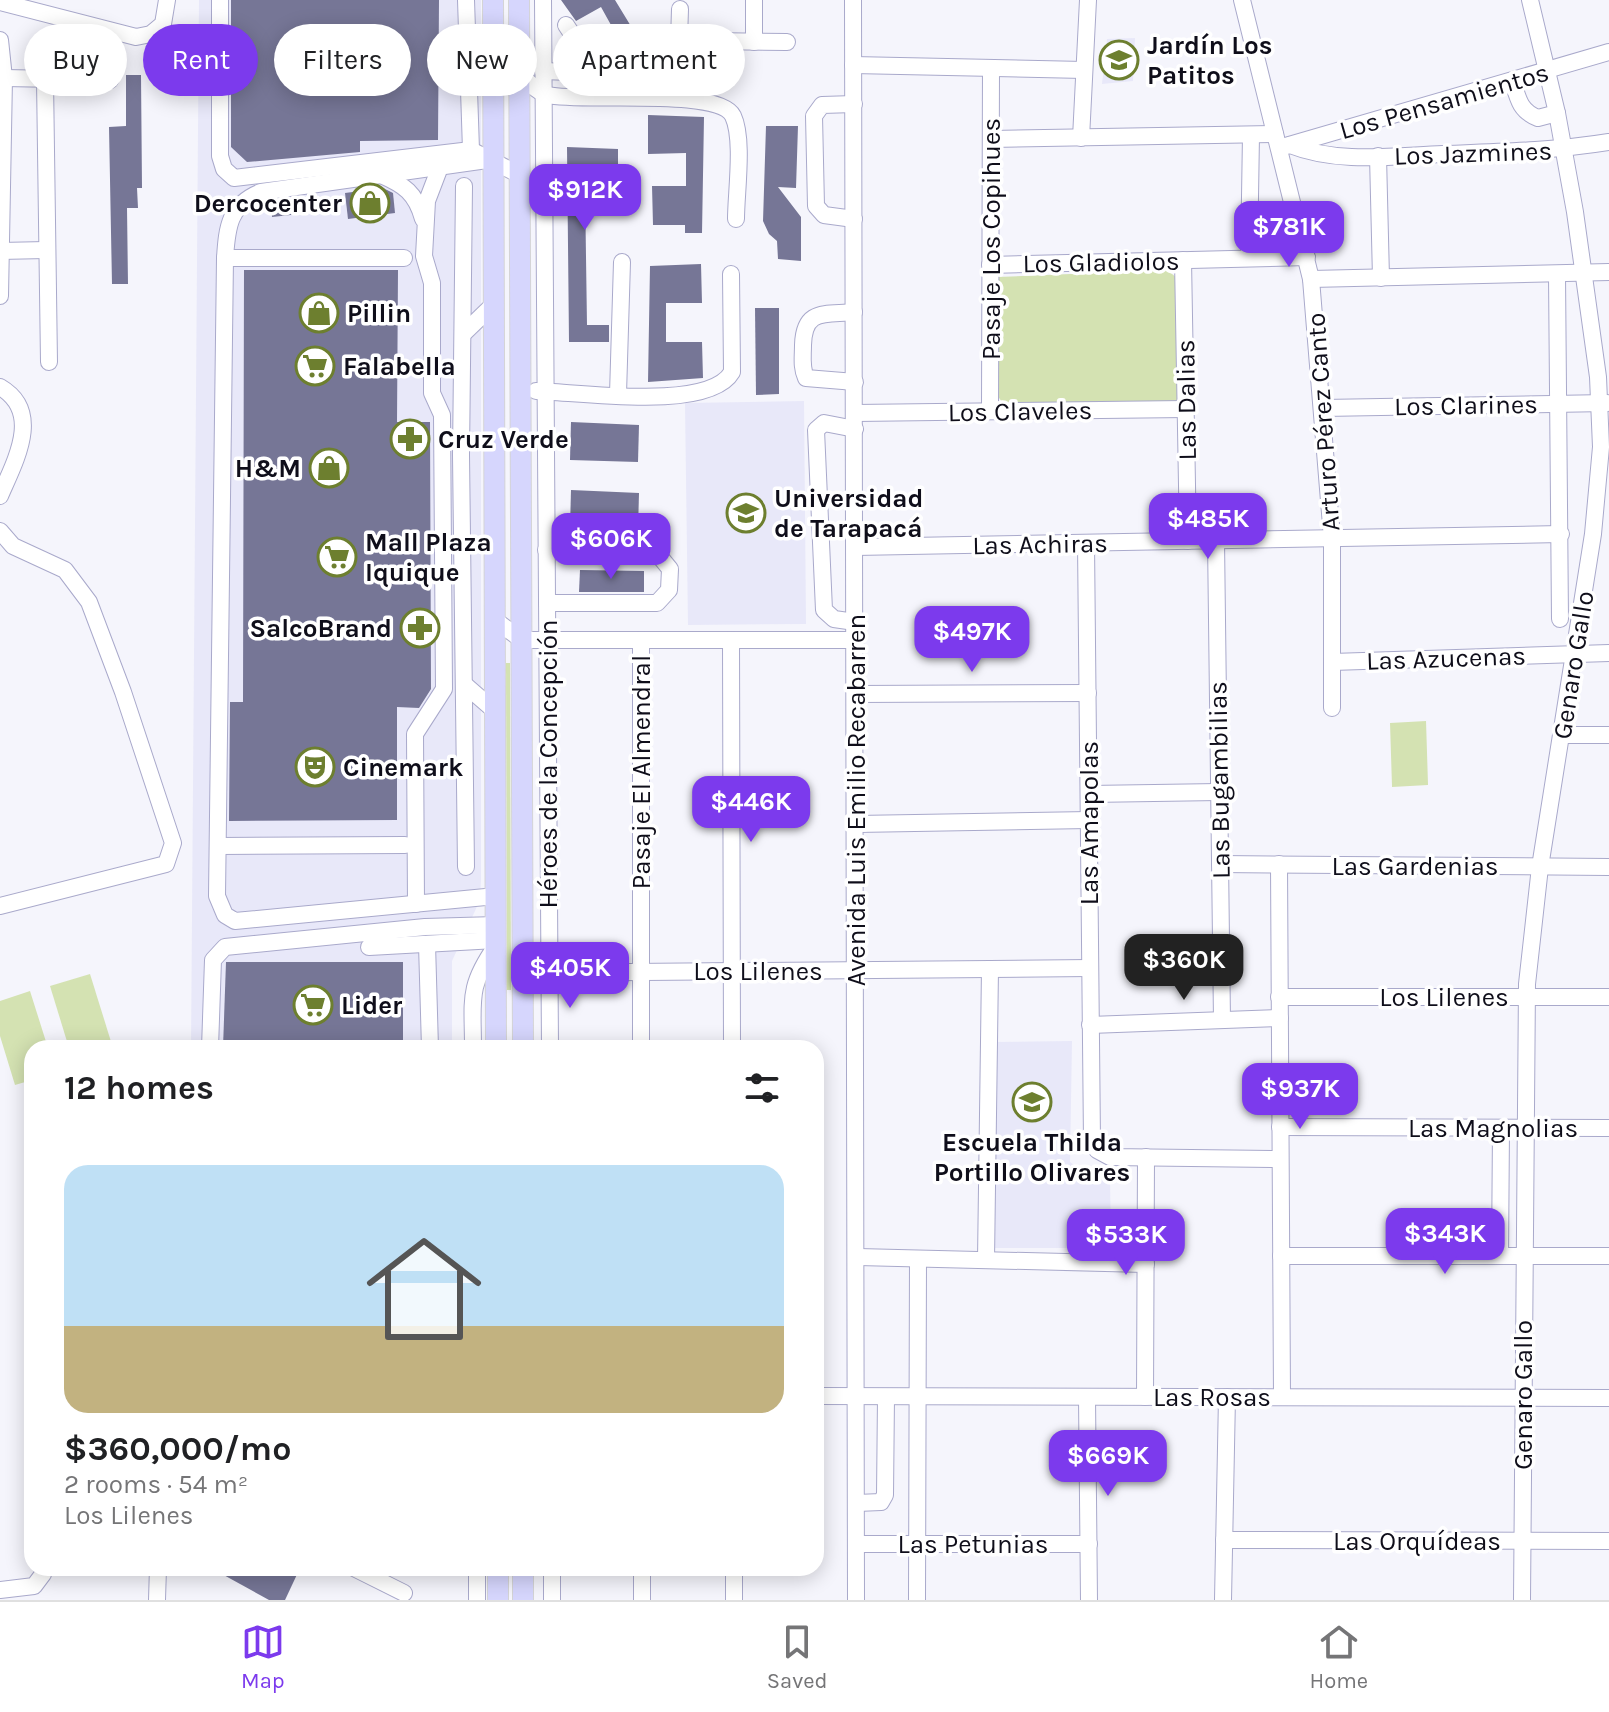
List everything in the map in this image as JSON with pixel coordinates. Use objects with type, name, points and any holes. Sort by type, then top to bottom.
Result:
[{"type":"main road","name":"Héroes de la Concepción","points":[[493,0],[493,24]]},
{"type":"main road","name":"Héroes de la Concepción","points":[[519,0],[519,24]]},
{"type":"main road","name":"Héroes de la Concepción","points":[[494,96],[496,1040]]},
{"type":"main road","name":"Héroes de la Concepción","points":[[519,96],[523,1040]]},
{"type":"main road","points":[[498,1576],[498,1600]]},
{"type":"main road","points":[[523,1576],[523,1600]]},
{"type":"street","points":[[0,2],[136,37],[151,34],[163,24],[167,0]]},
{"type":"street","points":[[220,0],[220,156],[224,169],[234,178],[471,150],[494,159],[518,174]]},
{"type":"street","points":[[466,0],[471,150]]},
{"type":"street","name":"Héroes de la Concepción","points":[[543,0],[550,1040]]},
{"type":"street","points":[[754,0],[754,42]]},
{"type":"street","name":"Avenida Luis Emilio Recabarren","points":[[853,0],[858,1257],[856,1600]]},
{"type":"street","points":[[1081,138],[1088,0]]},
{"type":"street","name":"Arturo Pérez Canto","points":[[1242,0],[1281,142],[1311,279],[1332,538],[1332,708]]},
{"type":"street","name":"Genaro Gallo","points":[[1522,1600],[1526,997],[1540,867],[1576,654],[1601,533],[1604,403],[1564,150],[1530,0]]},
{"type":"street","points":[[679,24],[680,9]]},
{"type":"street","points":[[0,40],[4,78],[0,296]]},
{"type":"street","points":[[745,42],[787,42]]},
{"type":"street","name":"Los Pensamientos","points":[[1281,142],[1513,82],[1609,52]]},
{"type":"street","points":[[853,65],[1084,70]]},
{"type":"street","name":"Pasaje Los Copihues","points":[[990,411],[991,68]]},
{"type":"street","points":[[543,71],[553,71]]},
{"type":"street","points":[[4,78],[24,79]]},
{"type":"street","points":[[1513,82],[1520,105],[1527,114],[1538,118],[1557,113]]},
{"type":"street","points":[[537,89],[544,95],[696,100],[721,106],[731,113],[737,129],[736,219]]},
{"type":"street","points":[[45,96],[49,362]]},
{"type":"street","points":[[854,104],[822,105],[814,116],[816,206],[824,215],[854,219]]},
{"type":"street","points":[[1249,258],[1251,135]]},
{"type":"street","name":"Los Jazmines","points":[[991,139],[1251,135],[1329,156],[1564,150],[1609,142]]},
{"type":"street","points":[[1378,156],[1381,278]]},
{"type":"street","points":[[494,159],[261,192],[247,198],[230,218],[225,258],[217,896],[225,915],[235,921],[496,896]]},
{"type":"street","points":[[416,904],[415,734],[444,689],[445,679],[442,415],[432,393],[432,283],[424,256],[424,224],[432,181],[440,167]]},
{"type":"street","points":[[380,175],[405,186],[419,202],[424,224]]},
{"type":"street","points":[[464,186],[461,455],[466,867]]},
{"type":"street","points":[[1,250],[46,250]]},
{"type":"street","name":"Los Gladiolos","points":[[990,265],[1307,257]]},
{"type":"street","points":[[225,258],[404,258]]},
{"type":"street","name":"Las Dalias","points":[[1183,260],[1188,541]]},
{"type":"street","points":[[618,394],[622,262]]},
{"type":"street","points":[[1311,279],[1609,272]]},
{"type":"street","points":[[521,390],[696,395],[726,381],[732,372],[731,274]]},
{"type":"street","name":"Genaro Gallo","points":[[1557,275],[1560,619]]},
{"type":"street","points":[[464,333],[493,305]]},
{"type":"street","points":[[854,312],[814,316],[807,321],[803,328],[803,369],[806,378],[817,381],[855,382]]},
{"type":"street","points":[[0,387],[11,394],[22,410],[23,427],[15,461],[0,496]]},
{"type":"street","name":"Los Clarines","points":[[1323,408],[1604,403]]},
{"type":"street","name":"Los Claveles","points":[[855,622],[834,619],[824,610],[816,430],[824,423],[990,411],[1186,409]]},
{"type":"street","points":[[0,531],[13,546],[65,570],[89,602],[123,692],[173,843],[166,864],[0,906]]},
{"type":"street","name":"Las Achiras","points":[[855,547],[1561,534]]},
{"type":"street","name":"Las Bugambilias","points":[[1216,540],[1222,1020]]},
{"type":"street","name":"Las Amapolas","points":[[1086,543],[1091,1135],[1097,1150],[1110,1157],[1146,1157]]},
{"type":"street","points":[[546,550],[656,552],[670,569],[669,590],[657,603],[547,603]]},
{"type":"street","points":[[495,620],[522,640],[856,640]]},
{"type":"street","name":"Pasaje El Almendral","points":[[641,640],[641,1040]]},
{"type":"street","points":[[731,640],[732,1040]]},
{"type":"street","name":"Las Azucenas","points":[[1332,662],[1609,653]]},
{"type":"street","points":[[464,684],[495,711]]},
{"type":"street","points":[[856,694],[1088,693]]},
{"type":"street","points":[[1562,735],[1609,735]]},
{"type":"street","points":[[1089,794],[1219,792]]},
{"type":"street","points":[[856,824],[1089,820]]},
{"type":"street","points":[[219,846],[405,845]]},
{"type":"street","name":"Las Gardenias","points":[[1220,864],[1609,867]]},
{"type":"street","points":[[1279,864],[1282,1397]]},
{"type":"street","points":[[210,1040],[213,960],[225,947],[425,927],[496,937]]},
{"type":"street","points":[[369,947],[496,937]]},
{"type":"street","points":[[473,1040],[472,988],[496,937]]},
{"type":"street","points":[[427,944],[430,1040]]},
{"type":"street","name":"Los Lilenes","points":[[523,973],[1090,968]]},
{"type":"street","points":[[986,1260],[990,969]]},
{"type":"street","name":"Los Lilenes","points":[[1279,997],[1609,997]]},
{"type":"street","points":[[1090,1025],[1280,1018]]},
{"type":"street","name":"Las Magnolias","points":[[1280,1127],[1609,1128]]},
{"type":"street","points":[[1500,1256],[1501,1128]]},
{"type":"street","points":[[1145,1397],[1146,1157],[1280,1159]]},
{"type":"street","points":[[1501,1190],[1525,1190]]},
{"type":"street","points":[[1281,1256],[1609,1256]]},
{"type":"street","points":[[858,1257],[1146,1264]]},
{"type":"street","points":[[917,1600],[918,1259]]},
{"type":"street","name":"Las Rosas","points":[[824,1396],[1609,1398]]},
{"type":"street","points":[[857,1503],[883,1499],[886,1397]]},
{"type":"street","points":[[1087,1397],[1089,1600]]},
{"type":"street","points":[[1223,1600],[1227,1397]]},
{"type":"street","points":[[858,1461],[885,1461]]},
{"type":"street","name":"Las Orquídeas","points":[[1224,1540],[1609,1541]]},
{"type":"street","name":"Las Petunias","points":[[857,1544],[1089,1544]]},
{"type":"street","points":[[0,1590],[34,1586],[42,1576]]},
{"type":"street","points":[[157,1600],[158,1576]]},
{"type":"street","points":[[370,1576],[404,1593]]},
{"type":"street","points":[[477,1576],[477,1600]]},
{"type":"street","points":[[552,1576],[552,1600]]},
{"type":"street","points":[[642,1576],[642,1600]]},
{"type":"street","points":[[734,1576],[734,1600]]},
{"type":"shaded area","points":[[199,0],[481,0],[481,24],[427,24],[427,96],[481,96],[481,879],[480,900],[452,961],[452,1040],[191,1040],[198,96],[258,96],[258,24],[199,24]]},
{"type":"shaded area","name":"Jardín Los Patitos","points":[[1135,38],[1133,81],[1102,84],[1107,39]]},
{"type":"shaded area","name":"Universidad de Tarapacá","points":[[804,401],[806,624],[688,625],[685,403]]},
{"type":"shaded area","name":"Escuela Thilda Portillo Olivares","points":[[1072,1041],[1070,1162],[1082,1171],[1104,1172],[1110,1177],[1111,1248],[991,1248],[992,1042]]},
{"type":"green space","points":[[1167,270],[1177,278],[1179,400],[1169,405],[1004,405],[997,395],[998,277]]},
{"type":"green space","points":[[506,663],[510,663],[511,990],[507,990]]},
{"type":"green space","points":[[1426,721],[1428,785],[1392,787],[1390,723]]},
{"type":"green space","points":[[90,974],[111,1040],[67,1040],[50,986]]},
{"type":"green space","points":[[30,991],[45,1040],[24,1040],[24,1082],[15,1085],[0,1036],[0,1001]]},
{"type":"building","points":[[231,0],[439,0],[439,24],[427,24],[427,96],[438,96],[438,140],[360,141],[360,152],[247,162],[231,147],[231,96],[258,96],[258,24],[231,24]]},
{"type":"building","points":[[561,0],[615,0],[630,24],[610,24],[601,7],[576,21]]},
{"type":"building","points":[[127,75],[141,75],[142,188],[137,188],[138,208],[127,208],[128,284],[112,284],[109,127],[126,126]]},
{"type":"building","points":[[648,115],[704,117],[702,233],[685,233],[685,225],[653,225],[652,186],[686,186],[686,153],[648,154]]},
{"type":"building","points":[[766,126],[798,126],[796,188],[778,187],[801,217],[801,261],[778,259],[777,241],[769,234],[763,221]]},
{"type":"building","points":[[567,147],[618,149],[618,188],[585,188],[587,325],[609,325],[609,342],[569,342]]},
{"type":"building","name":"Dercocenter","points":[[383,188],[393,193],[395,213],[348,219],[345,193]]},
{"type":"building","points":[[308,201],[309,213],[272,217],[271,204]]},
{"type":"building","points":[[701,264],[702,303],[666,303],[666,342],[702,342],[703,378],[648,382],[650,266]]},
{"type":"building","name":"Mall Plaza Iquique","points":[[244,270],[398,270],[397,422],[430,422],[431,689],[419,708],[397,707],[397,820],[229,821],[230,702],[243,702]]},
{"type":"building","points":[[755,308],[779,308],[779,394],[756,395]]},
{"type":"building","points":[[571,422],[639,425],[638,462],[570,460]]},
{"type":"building","points":[[571,490],[639,493],[638,530],[570,528]]},
{"type":"building","points":[[580,570],[644,571],[644,592],[579,592]]},
{"type":"building","name":"Lider","points":[[226,962],[403,962],[403,1040],[223,1040]]},
{"type":"building","points":[[226,1576],[296,1576],[285,1600],[269,1600]]},
{"type":"place","name":"Jardín Los Patitos","points":[[1119,60]]},
{"type":"place","name":"Dercocenter","points":[[370,203]]},
{"type":"place","name":"Pillin","points":[[319,313]]},
{"type":"place","name":"Falabella","points":[[315,366]]},
{"type":"place","name":"Cruz Verde","points":[[410,439]]},
{"type":"place","name":"H&M","points":[[329,468]]},
{"type":"place","name":"Universidad de Tarapacá","points":[[746,513]]},
{"type":"place","name":"Mall Plaza Iquique","points":[[337,557]]},
{"type":"place","name":"SalcoBrand","points":[[420,628]]},
{"type":"place","name":"Cinemark","points":[[315,767]]},
{"type":"place","name":"Lider","points":[[313,1005]]},
{"type":"place","name":"Escuela Thilda Portillo Olivares","points":[[1032,1102]]}]
